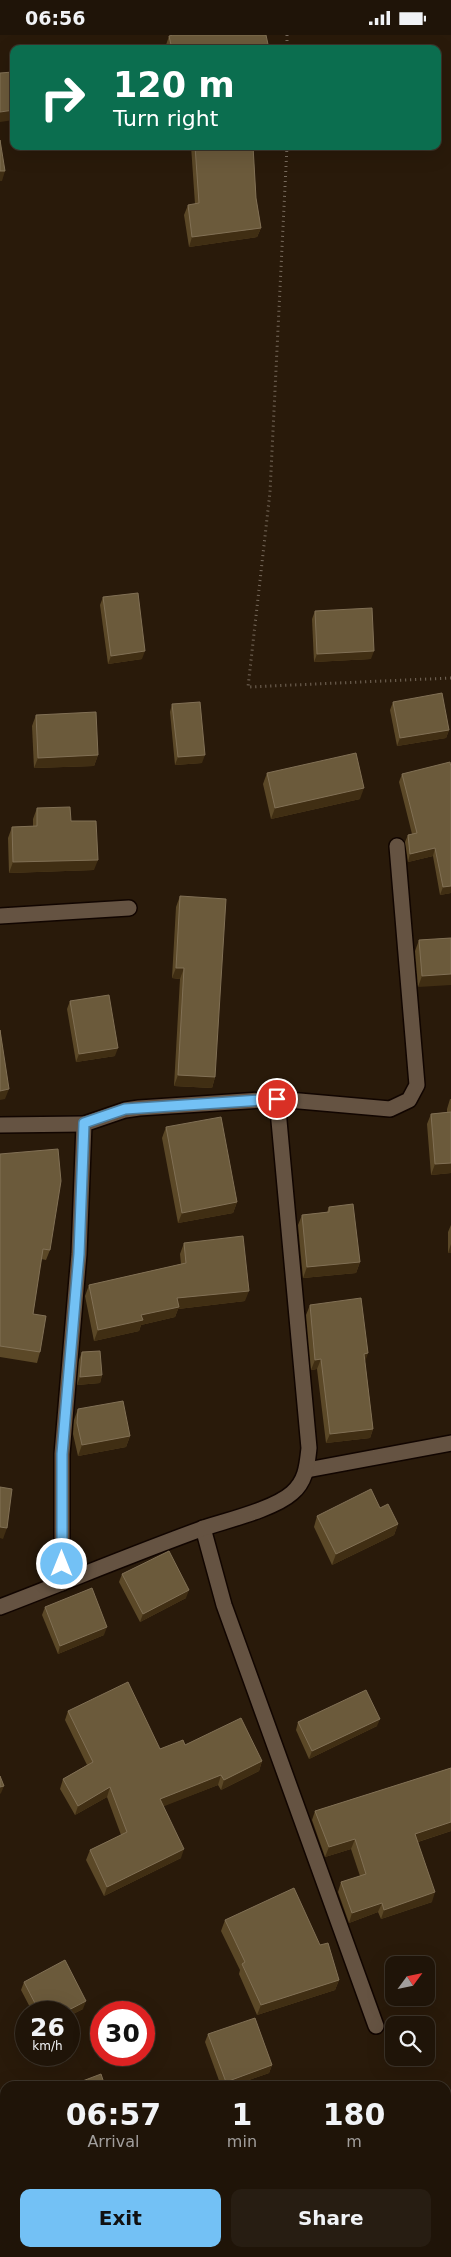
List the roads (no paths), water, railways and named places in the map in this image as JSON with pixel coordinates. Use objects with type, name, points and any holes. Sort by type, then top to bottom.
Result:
[{"type":"street","points":[[0,1125],[84,1123],[125,1109],[277,1099],[390,1109],[409,1100],[415,1093],[417,1085],[397,846]]},
{"type":"street","points":[[0,916],[129,908]]},
{"type":"street","points":[[0,1607],[203,1528],[277,1503],[291,1494],[302,1482],[307,1470],[309,1448],[277,1099]]},
{"type":"street","points":[[62,1583],[62,1454],[79,1254],[84,1123]]},
{"type":"street","points":[[307,1470],[451,1443]]},
{"type":"street","points":[[203,1528],[224,1605],[376,2026]]}]
